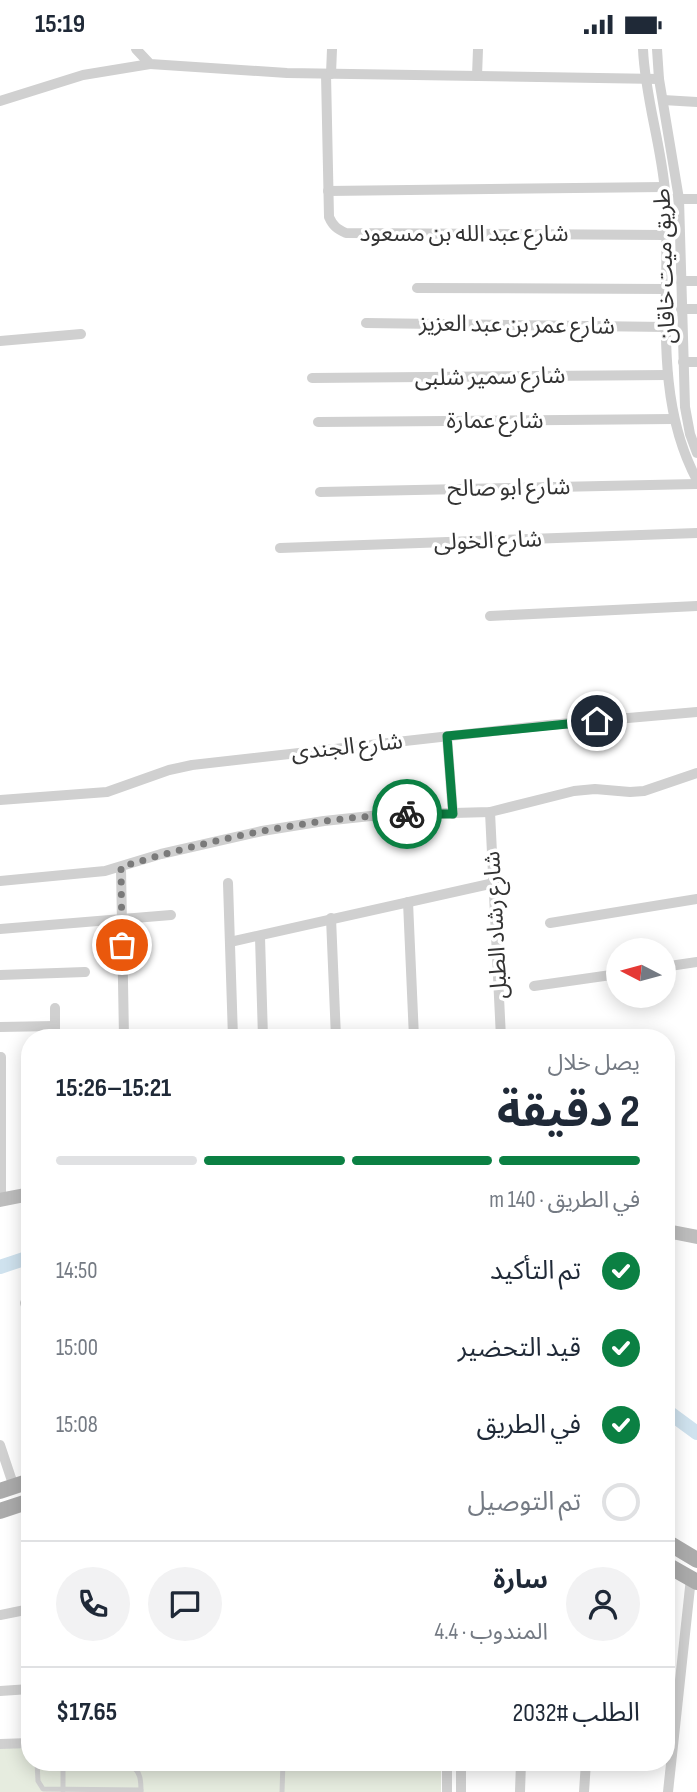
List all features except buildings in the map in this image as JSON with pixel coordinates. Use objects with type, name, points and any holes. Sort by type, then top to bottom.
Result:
[{"type":"main road","points":[[1,1200],[21,1197]]},
{"type":"main road","points":[[675,1237],[697,1237]]},
{"type":"main road","points":[[0,1511],[21,1504]]},
{"type":"main road","points":[[675,1547],[697,1560]]},
{"type":"main road","points":[[675,1569],[694,1580]]},
{"type":"street","points":[[136,49],[150,64]]},
{"type":"street","name":"شارع عبد الله بن مسعود","points":[[332,49],[329,74],[329,218],[333,225],[346,233],[665,235]]},
{"type":"street","points":[[477,76],[478,49]]},
{"type":"street","name":"طريق ميت خاقان","points":[[643,49],[665,193],[668,375],[673,419],[683,452],[697,482]]},
{"type":"street","name":"طريق ميت خاقان","points":[[657,49],[659,79],[679,199],[682,362],[686,414],[696,449]]},
{"type":"street","points":[[0,101],[83,75],[150,64],[244,72],[659,79]]},
{"type":"street","points":[[663,100],[697,102]]},
{"type":"street","points":[[328,191],[665,193],[679,199],[697,199]]},
{"type":"street","points":[[681,281],[697,281]]},
{"type":"street","points":[[417,288],[666,289]]},
{"type":"street","points":[[681,309],[697,309]]},
{"type":"street","name":"شارع عمر بن عبد العزيز","points":[[366,323],[667,327]]},
{"type":"street","points":[[0,341],[81,334]]},
{"type":"street","points":[[682,362],[697,362]]},
{"type":"street","name":"شارع سمير شلبى","points":[[312,378],[668,375]]},
{"type":"street","name":"شارع عمارة","points":[[318,422],[673,419]]},
{"type":"street","name":"شارع ابو صالح","points":[[320,492],[697,482]]},
{"type":"street","name":"شارع الخولى","points":[[280,548],[697,533]]},
{"type":"street","points":[[489,616],[697,606]]},
{"type":"street","name":"شارع الجندى","points":[[0,800],[107,792],[169,770],[192,765],[447,736],[697,712]]},
{"type":"street","points":[[447,736],[453,814]]},
{"type":"street","points":[[0,881],[92,873],[262,831],[366,815],[490,812],[574,791],[644,791],[697,773]]},
{"type":"street","name":"شارع رشاد الطبل","points":[[490,812],[501,1029]]},
{"type":"street","points":[[121,867],[124,1029]]},
{"type":"street","points":[[228,883],[233,1029]]},
{"type":"street","points":[[230,942],[494,883]]},
{"type":"street","points":[[550,923],[697,899]]},
{"type":"street","points":[[408,902],[414,1029]]},
{"type":"street","points":[[0,929],[171,915]]},
{"type":"street","points":[[331,918],[336,1029]]},
{"type":"street","points":[[260,937],[263,1029]]},
{"type":"street","points":[[676,965],[697,962]]},
{"type":"street","points":[[0,975],[85,972]]},
{"type":"street","points":[[534,986],[606,976]]},
{"type":"street","points":[[0,1027],[55,1026],[55,1008]]},
{"type":"street","points":[[1,1057],[1,1200]]},
{"type":"street","points":[[0,1445],[15,1486]]},
{"type":"street","points":[[675,1735],[694,1580]]},
{"type":"street","points":[[0,1615],[21,1611]]},
{"type":"street","points":[[0,1691],[21,1690]]},
{"type":"street","points":[[0,1744],[21,1743]]},
{"type":"street","points":[[447,1771],[447,1792]]},
{"type":"street","points":[[461,1771],[461,1792]]},
{"type":"street","points":[[520,1792],[521,1771]]},
{"type":"street","points":[[584,1792],[585,1771]]},
{"type":"street","points":[[668,1792],[671,1771]]},
{"type":"lane","points":[[37,1771],[41,1787],[62,1790],[141,1791],[141,1778],[138,1771]]},
{"type":"lane","points":[[62,1790],[63,1771]]},
{"type":"lane","points":[[282,1792],[283,1771]]},
{"type":"shaded area","points":[[21,1743],[21,1771],[441,1771],[441,1792],[0,1792],[0,1744]]},
{"type":"waterway","points":[[0,1267],[21,1260]]},
{"type":"waterway","points":[[675,1417],[697,1433]]},
{"type":"way so far","points":[[122,945],[121,867],[161,854],[262,831],[353,816],[407,814]]},
{"type":"route","points":[[407,814],[453,814],[447,736],[597,721]]}]
